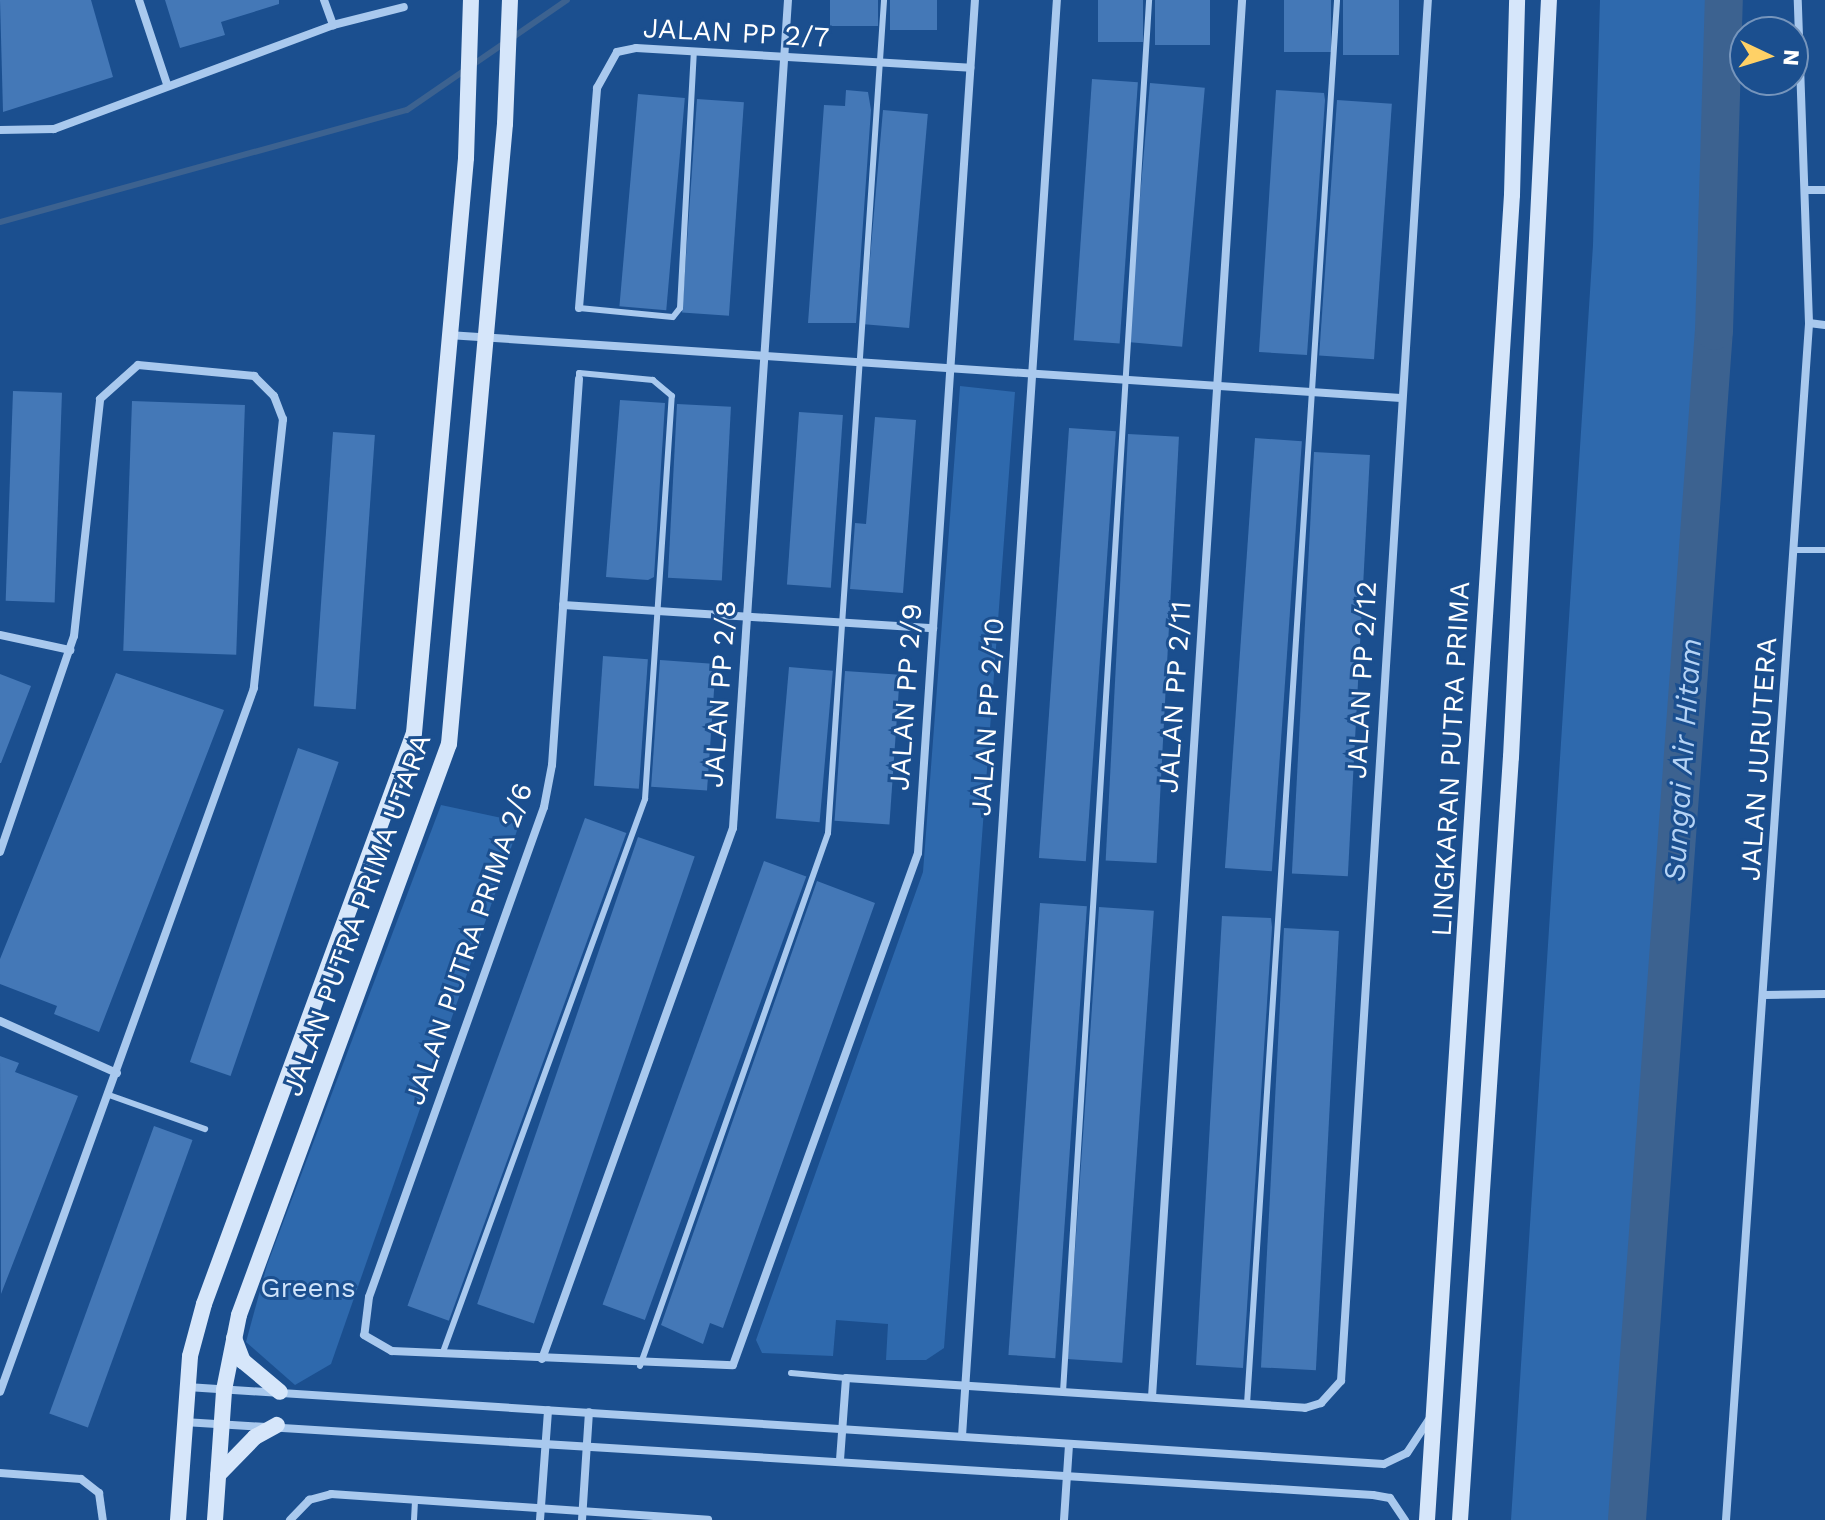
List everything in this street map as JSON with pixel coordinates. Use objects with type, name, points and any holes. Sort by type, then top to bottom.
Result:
[{"type":"main road","name":"JALAN PUTRA PRIMA UTARA","points":[[178,1520],[187,1387],[204,1304],[414,733],[447,335],[466,158],[471,0]]},
{"type":"main road","name":"LINGKARAN PUTRA PRIMA","points":[[1427,1520],[1512,195],[1517,0]]},
{"type":"main road","name":"LINGKARAN PUTRA PRIMA","points":[[1460,1520],[1511,757],[1549,0]]},
{"type":"main road","name":"JALAN PUTRA PRIMA UTARA","points":[[215,1520],[224,1390],[234,1338],[449,744],[505,124],[510,7]]},
{"type":"main road","points":[[234,1338],[243,1361],[280,1392]]},
{"type":"main road","points":[[218,1476],[245,1445],[277,1425]]},
{"type":"street","points":[[139,0],[167,84]]},
{"type":"street","points":[[324,0],[333,25]]},
{"type":"street","name":"JALAN PP 2/8","points":[[542,1359],[733,828],[788,0]]},
{"type":"street","name":"JALAN PP 2/9","points":[[640,1366],[733,1365],[913,874],[933,628],[975,0]]},
{"type":"street","name":"JALAN PP 2/10","points":[[962,1436],[1057,0]]},
{"type":"street","name":"JALAN PP 2/11","points":[[1152,1397],[1242,0]]},
{"type":"street","name":"JALAN PP 2/12","points":[[1247,1404],[1321,1403],[1341,1381],[1344,1363],[1401,398],[1428,0]]},
{"type":"street","name":"JALAN JURUTERA","points":[[1726,1520],[1796,550],[1809,323],[1807,190],[1798,0]]},
{"type":"street","points":[[2,132],[54,129],[167,84],[333,25],[404,7]]},
{"type":"street","name":"JALAN PP 2/7","points":[[579,308],[603,69],[617,52],[636,48],[970,68]]},
{"type":"street","points":[[1807,190],[1825,190]]},
{"type":"street","points":[[1809,323],[1825,325]]},
{"type":"street","points":[[447,335],[1401,398]]},
{"type":"street","points":[[0,852],[70,650],[100,399],[119,376],[138,365],[254,376],[274,396],[283,419],[254,688],[0,1392]]},
{"type":"street","name":"JALAN PUTRA PRIMA 2/6","points":[[443,1352],[392,1351],[364,1335],[362,1317],[544,807],[563,605],[579,379]]},
{"type":"street","points":[[563,605],[933,628]]},
{"type":"street","points":[[0,635],[70,650]]},
{"type":"street","points":[[1764,995],[1825,994]]},
{"type":"street","points":[[0,1021],[117,1073]]},
{"type":"street","points":[[443,1352],[640,1366]]},
{"type":"street","points":[[840,1460],[846,1378],[1247,1404]]},
{"type":"street","points":[[187,1387],[1384,1464],[1407,1453],[1434,1410]]},
{"type":"street","points":[[540,1520],[548,1410]]},
{"type":"street","points":[[582,1516],[589,1412]]},
{"type":"street","points":[[183,1422],[277,1425],[1373,1495],[1390,1498],[1405,1520]]},
{"type":"street","points":[[1064,1520],[1069,1444]]},
{"type":"street","points":[[0,1473],[81,1479],[99,1493],[103,1520]]},
{"type":"street","points":[[290,1520],[309,1500],[331,1494],[541,1509],[582,1516],[705,1520]]},
{"type":"lane","points":[[640,1366],[823,854],[844,622],[884,0]]},
{"type":"lane","points":[[1063,1392],[1149,0]]},
{"type":"lane","points":[[1247,1404],[1309,392],[1337,0]]},
{"type":"lane","points":[[579,308],[673,317],[680,308],[694,52]]},
{"type":"lane","points":[[443,1352],[640,822],[672,396],[653,380],[579,373],[579,379]]},
{"type":"lane","points":[[1796,550],[1825,550]]},
{"type":"lane","points":[[109,1095],[205,1129]]},
{"type":"lane","points":[[791,1373],[846,1378]]},
{"type":"lane","points":[[414,1520],[415,1500]]},
{"type":"green space","points":[[1600,0],[1729,0],[1722,251],[1641,1520],[1511,1520],[1593,245]]},
{"type":"green space","points":[[960,386],[1015,392],[944,1348],[926,1360],[886,1360],[888,1324],[836,1320],[833,1356],[762,1353],[756,1340],[923,872]]},
{"type":"green space","name":"Greens","points":[[441,805],[520,822],[331,1364],[295,1385],[246,1342],[267,1265]]},
{"type":"building","points":[[0,0],[91,0],[113,77],[3,112]]},
{"type":"building","points":[[165,0],[279,0],[279,4],[221,22],[225,35],[180,48]]},
{"type":"building","points":[[830,0],[878,0],[878,26],[830,26]]},
{"type":"building","points":[[890,0],[937,0],[937,30],[890,30]]},
{"type":"building","points":[[1098,0],[1143,0],[1143,42],[1098,42]]},
{"type":"building","points":[[1155,0],[1210,0],[1210,45],[1155,45]]},
{"type":"building","points":[[1284,0],[1331,0],[1331,52],[1284,52]]},
{"type":"building","points":[[1343,0],[1399,0],[1399,55],[1343,55]]},
{"type":"building","points":[[1092,79],[1138,82],[1120,344],[1074,340]]},
{"type":"building","points":[[1150,83],[1205,88],[1182,347],[1127,342]]},
{"type":"building","points":[[846,90],[868,92],[871,110],[856,323],[808,323],[824,105],[845,106]]},
{"type":"building","points":[[1276,90],[1324,93],[1325,100],[1307,355],[1259,352]]},
{"type":"building","points":[[638,94],[685,98],[666,310],[619,306]]},
{"type":"building","points":[[697,99],[744,102],[729,316],[682,312]]},
{"type":"building","points":[[1337,100],[1392,104],[1374,359],[1319,355]]},
{"type":"building","points":[[883,110],[928,114],[909,328],[864,324]]},
{"type":"building","points":[[13,391],[62,393],[55,603],[6,601]]},
{"type":"building","points":[[620,400],[665,403],[654,577],[648,580],[606,577]]},
{"type":"building","points":[[132,401],[245,405],[236,655],[123,651]]},
{"type":"building","points":[[677,404],[731,407],[722,581],[668,578]]},
{"type":"building","points":[[799,412],[843,415],[831,588],[787,585]]},
{"type":"building","points":[[875,417],[916,420],[903,593],[850,589],[855,523],[866,524]]},
{"type":"building","points":[[1069,428],[1116,431],[1086,861],[1039,858]]},
{"type":"building","points":[[333,432],[375,435],[356,709],[314,706]]},
{"type":"building","points":[[1128,434],[1179,437],[1157,863],[1106,860]]},
{"type":"building","points":[[1255,438],[1302,441],[1272,871],[1225,868]]},
{"type":"building","points":[[1314,452],[1370,455],[1348,876],[1292,873]]},
{"type":"building","points":[[603,656],[648,659],[639,789],[594,786]]},
{"type":"building","points":[[660,660],[716,664],[707,791],[651,787]]},
{"type":"building","points":[[789,667],[833,671],[820,822],[776,818]]},
{"type":"building","points":[[845,671],[900,675],[889,824],[835,821]]},
{"type":"building","points":[[116,673],[224,710],[99,1032],[54,1014],[57,1006],[0,984],[0,959]]},
{"type":"building","points":[[0,674],[31,686],[1,763],[0,763]]},
{"type":"building","points":[[298,748],[339,762],[231,1076],[190,1062]]},
{"type":"building","points":[[585,818],[626,833],[449,1321],[407,1306]]},
{"type":"building","points":[[638,837],[695,857],[534,1324],[477,1304]]},
{"type":"building","points":[[764,861],[806,876],[645,1320],[603,1305]]},
{"type":"building","points":[[817,881],[875,903],[723,1328],[710,1323],[703,1344],[661,1325]]},
{"type":"building","points":[[1040,903],[1087,906],[1055,1358],[1008,1355]]},
{"type":"building","points":[[1099,907],[1154,911],[1122,1363],[1067,1359]]},
{"type":"building","points":[[1222,916],[1271,918],[1272,927],[1243,1368],[1196,1365]]},
{"type":"building","points":[[1284,928],[1339,931],[1316,1370],[1261,1367]]},
{"type":"building","points":[[0,1056],[19,1063],[15,1072],[78,1096],[1,1294]]},
{"type":"building","points":[[154,1126],[193,1140],[88,1428],[49,1414]]},
{"type":"waterway","points":[[0,222],[407,110],[567,0]]},
{"type":"waterway","name":"Sungai Air Hitam","points":[[1627,1520],[1714,331],[1724,0]]}]
